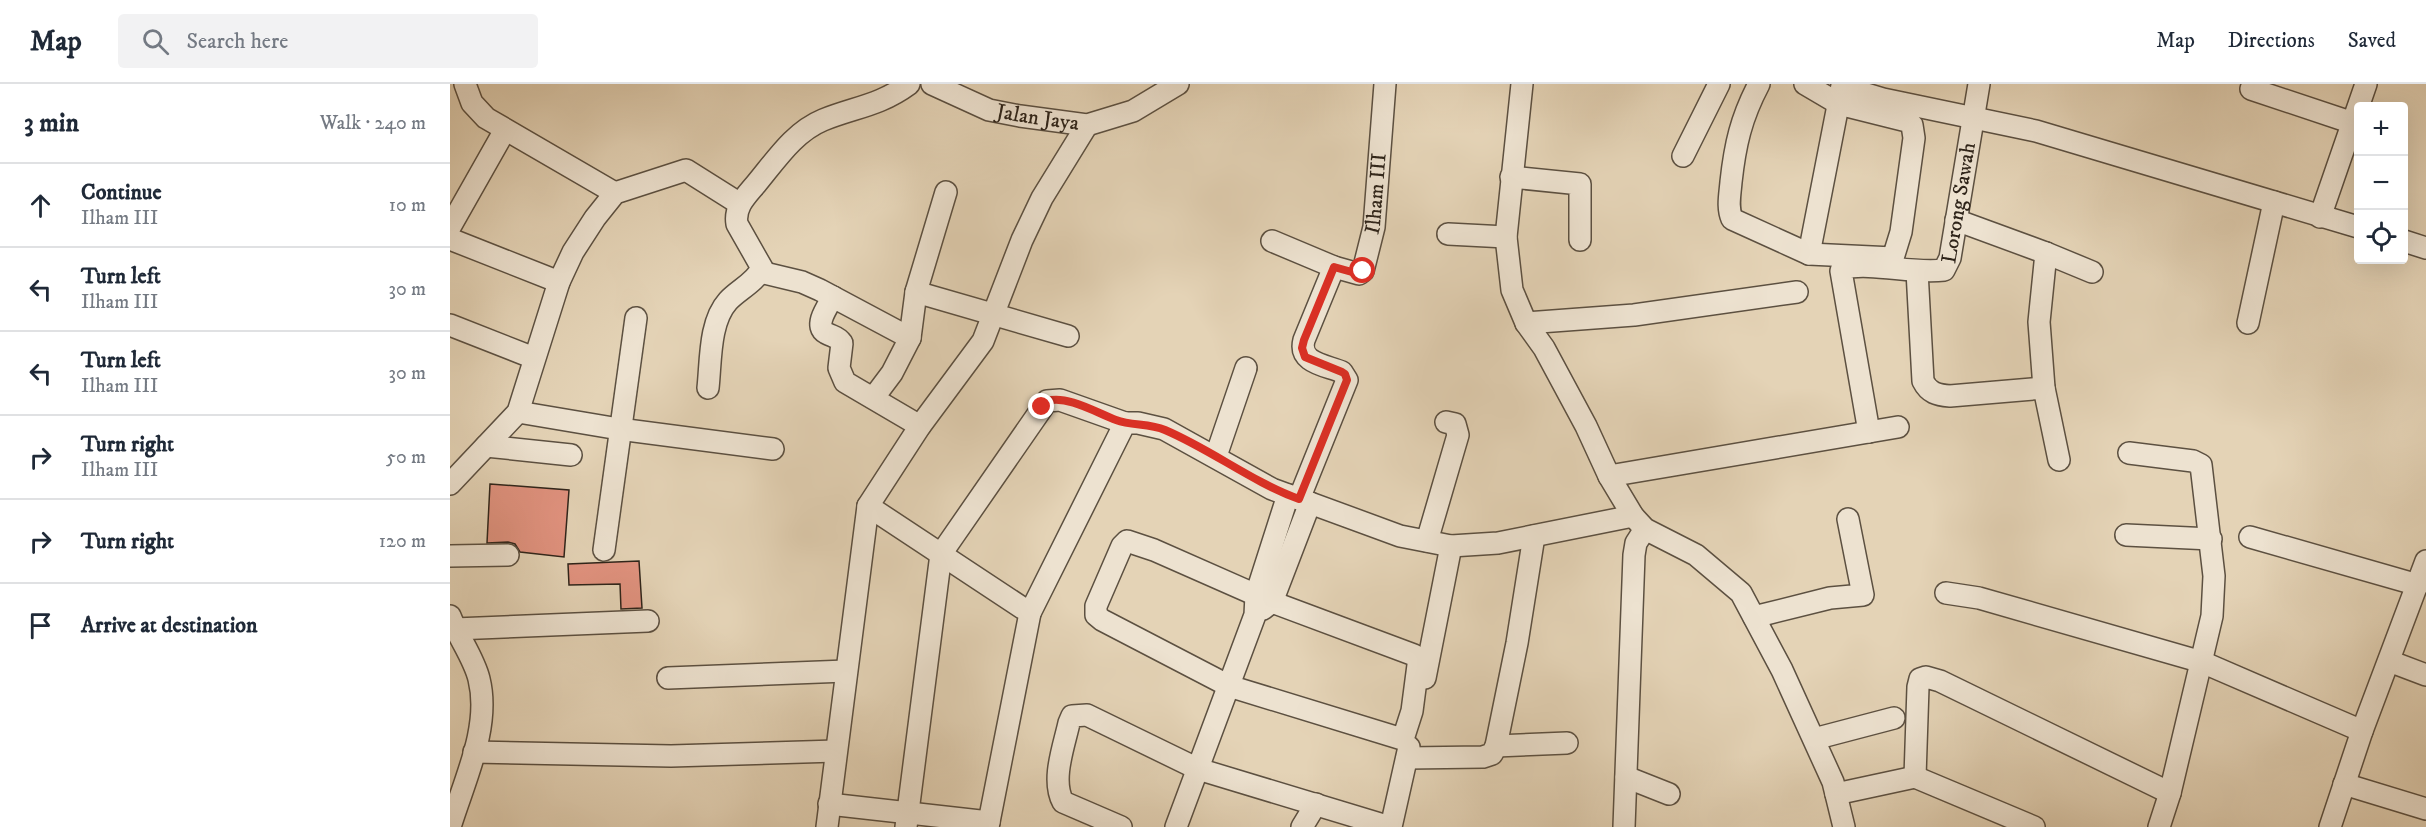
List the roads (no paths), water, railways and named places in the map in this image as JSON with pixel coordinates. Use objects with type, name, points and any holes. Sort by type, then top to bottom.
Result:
[{"type":"street","points":[[465,84],[478,112],[615,193]]},
{"type":"street","points":[[708,388],[716,325],[720,312],[728,301],[760,273],[761,263],[737,224],[736,218],[740,204],[793,139],[824,120],[881,101],[909,84]]},
{"type":"street","name":"Jalan Jaya","points":[[932,84],[989,110],[1087,125],[1133,111],[1178,84]]},
{"type":"street","name":"Ilham III","points":[[1272,241],[1334,267],[1359,274],[1368,256],[1375,216],[1385,84]]},
{"type":"street","points":[[1522,84],[1506,237],[1512,290],[1526,323],[1544,348],[1586,426],[1609,476],[1639,522],[1696,555],[1741,593],[1782,670],[1833,782],[1844,827]]},
{"type":"street","points":[[1683,156],[1719,84]]},
{"type":"street","points":[[1759,84],[1740,127],[1735,150],[1730,213],[1732,219],[1809,254],[1893,258],[1901,232],[1914,138],[1912,125],[1841,91],[1805,84]]},
{"type":"street","name":"Lorong Sawah","points":[[1869,432],[1841,271],[1842,268],[1855,266],[1917,271],[1944,270],[1950,258],[1979,84]]},
{"type":"street","points":[[2320,217],[2366,84]]},
{"type":"street","points":[[2251,89],[2353,123]]},
{"type":"street","points":[[1841,91],[1853,90],[1883,99],[2036,131],[2354,226]]},
{"type":"street","points":[[1809,254],[1841,91]]},
{"type":"street","points":[[827,827],[868,506],[920,426],[983,341],[1022,240],[1041,198],[1087,125]]},
{"type":"street","points":[[450,227],[505,130]]},
{"type":"street","points":[[450,484],[518,412],[559,282],[573,252],[615,193],[686,170],[740,204]]},
{"type":"street","points":[[1511,177],[1580,184],[1580,240]]},
{"type":"street","points":[[874,397],[892,373],[910,338],[916,292],[946,192]]},
{"type":"street","points":[[2248,322],[2274,202]]},
{"type":"street","points":[[1956,220],[2092,272]]},
{"type":"street","points":[[1448,234],[1506,237]]},
{"type":"street","points":[[450,239],[559,282]]},
{"type":"street","points":[[2408,243],[2426,248]]},
{"type":"street","points":[[2046,253],[2039,322],[2044,388],[2060,460]]},
{"type":"street","points":[[1176,827],[1280,555],[1299,499],[1347,380],[1342,372],[1310,360],[1302,351],[1304,340],[1334,267]]},
{"type":"street","points":[[1917,271],[1923,381],[1929,390],[1935,394],[1950,396],[2044,388]]},
{"type":"street","points":[[760,273],[802,282],[910,338]]},
{"type":"street","points":[[916,292],[1068,336]]},
{"type":"street","points":[[1526,323],[1634,315],[1797,292]]},
{"type":"street","points":[[833,297],[821,320],[821,329],[824,333],[838,337],[842,344],[839,368],[845,382],[920,426]]},
{"type":"street","points":[[604,550],[636,318]]},
{"type":"street","points":[[450,325],[534,358]]},
{"type":"street","points":[[1216,456],[1246,368]]},
{"type":"street","points":[[906,820],[941,554],[1047,401],[1060,400],[1125,423],[1138,423],[1164,429],[1272,489],[1400,536],[1450,546],[1498,543],[1639,522]]},
{"type":"street","points":[[518,412],[619,429],[773,449]]},
{"type":"street","points":[[1427,541],[1458,435],[1455,424],[1446,422]]},
{"type":"street","points":[[829,804],[906,820],[988,825],[1030,613],[1125,423]]},
{"type":"street","points":[[1609,476],[1898,427]]},
{"type":"street","points":[[486,446],[571,455]]},
{"type":"street","points":[[2129,453],[2198,462],[2202,469],[2214,576],[2212,616],[2202,662],[2170,792],[2159,827]]},
{"type":"street","points":[[868,506],[1030,613]]},
{"type":"street","points":[[1754,617],[1830,598],[1863,595],[1848,519]]},
{"type":"street","points":[[1624,827],[1634,555],[1639,522]]},
{"type":"street","points":[[2126,535],[2211,539]]},
{"type":"street","points":[[1407,758],[1483,757],[1492,754],[1496,746],[1517,643],[1533,536]]},
{"type":"street","points":[[2250,537],[2418,585]]},
{"type":"street","points":[[1127,541],[1154,550],[1261,604],[1414,655],[1418,659],[1412,711],[1402,739],[1228,686],[1114,628],[1096,615],[1096,606],[1122,546],[1127,541]]},
{"type":"street","points":[[1121,827],[1063,802],[1059,796],[1059,769],[1072,716],[1087,715],[1198,769],[1390,827],[1433,647],[1450,546]]},
{"type":"street","points":[[450,556],[508,555]]},
{"type":"street","points":[[2330,827],[2362,731],[2426,561]]},
{"type":"street","points":[[1947,593],[1979,598],[2202,662],[2362,731]]},
{"type":"street","points":[[450,826],[465,759],[482,716],[483,700],[479,677],[452,623],[648,621]]},
{"type":"street","points":[[2390,661],[2426,675]]},
{"type":"street","points":[[668,678],[846,672]]},
{"type":"street","points":[[1915,777],[1917,687],[1920,679],[1926,677],[2170,792]]},
{"type":"street","points":[[1814,739],[1894,718]]},
{"type":"street","points":[[1496,746],[1567,743]]},
{"type":"street","points":[[465,759],[836,751]]},
{"type":"street","points":[[1626,777],[1669,794]]},
{"type":"street","points":[[1836,794],[1915,777],[2034,827]]},
{"type":"street","points":[[2344,784],[2426,809]]},
{"type":"street","points":[[1302,827],[1316,804]]}]
